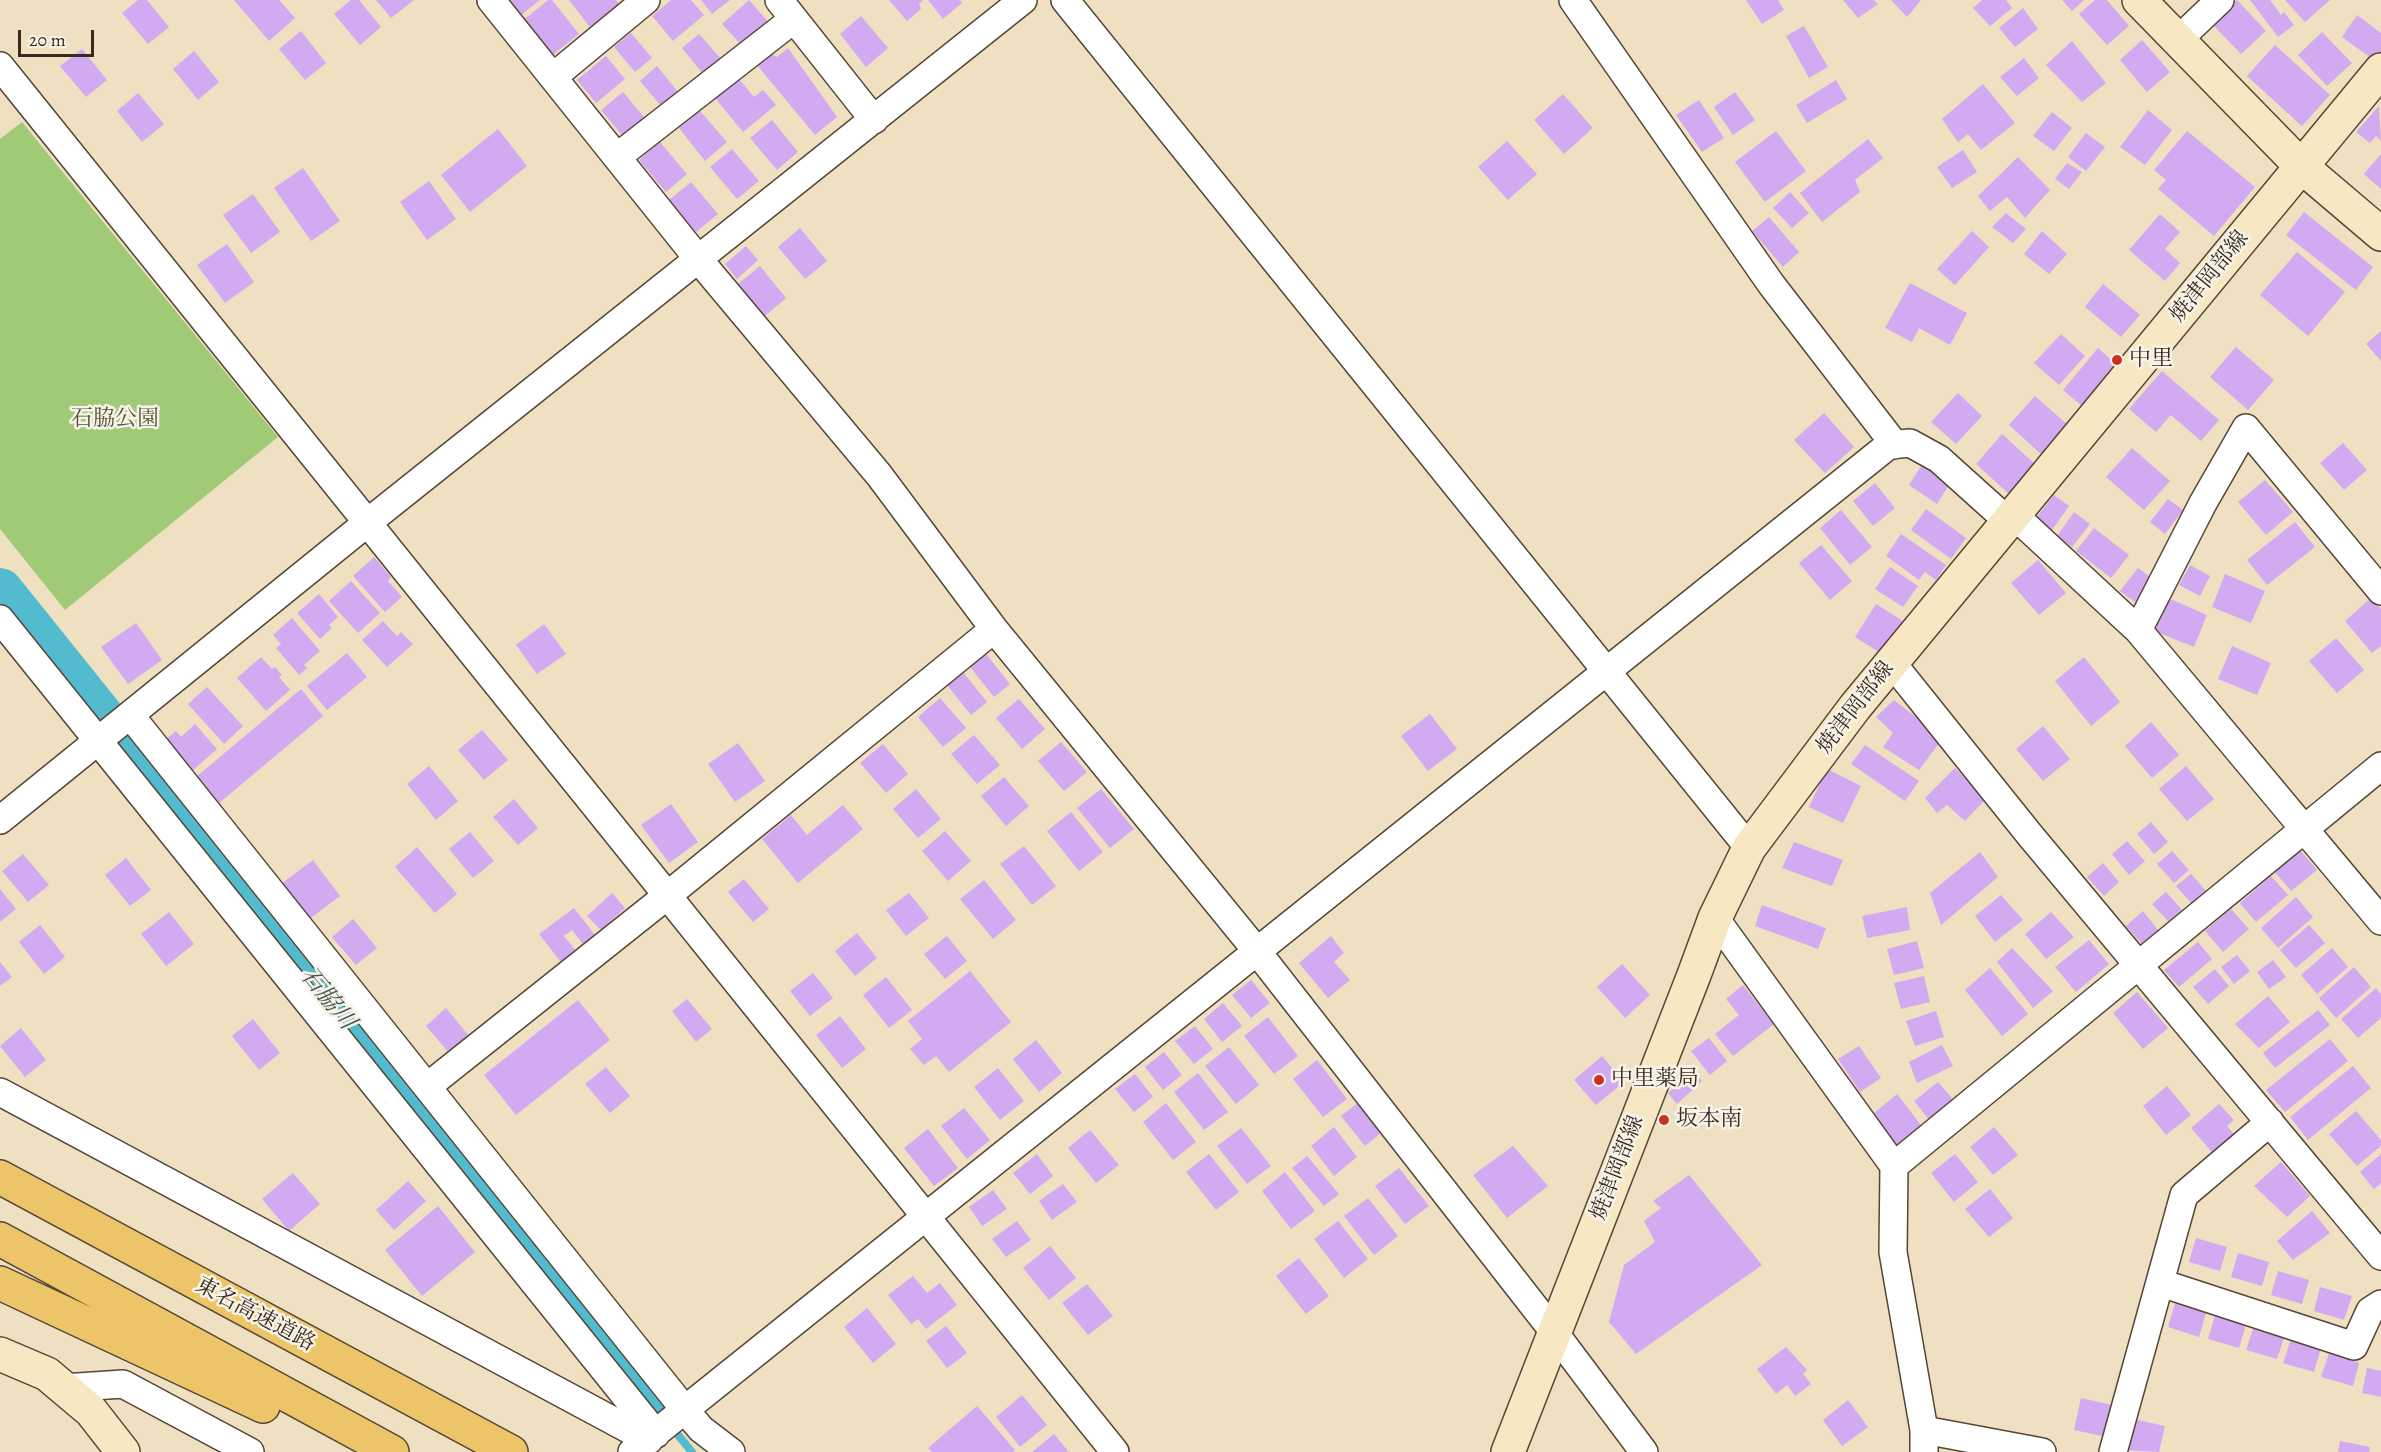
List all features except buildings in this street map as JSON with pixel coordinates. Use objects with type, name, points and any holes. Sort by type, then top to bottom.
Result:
[{"type":"highway","name":"東名高速道路","points":[[0,1177],[511,1452]]},
{"type":"highway","points":[[0,1239],[392,1452]]},
{"type":"highway","points":[[0,1282],[360,1452]]},
{"type":"main road","points":[[2139,0],[2301,166],[2381,234]]},
{"type":"main road","name":"焼津岡部線","points":[[1508,1452],[1715,918],[1749,848],[1855,707],[2381,70]]},
{"type":"main road","points":[[0,1354],[47,1374],[91,1411],[123,1452]]},
{"type":"street","points":[[491,0],[699,260],[879,475],[994,629],[1256,950],[1554,1332],[1644,1452]]},
{"type":"street","points":[[0,820],[367,523],[1023,0]]},
{"type":"street","points":[[1065,0],[1749,848]]},
{"type":"street","points":[[1573,0],[1771,284],[1895,445]]},
{"type":"street","points":[[2179,39],[2220,0]]},
{"type":"street","points":[[553,77],[639,2]]},
{"type":"street","points":[[617,157],[787,10],[874,120]]},
{"type":"street","points":[[0,66],[1115,1452]]},
{"type":"street","points":[[2138,630],[2203,502],[2246,428],[2381,591]]},
{"type":"street","points":[[646,1442],[928,1217],[1256,950],[1889,445],[1910,443],[1939,459],[2138,630],[2381,921]]},
{"type":"street","points":[[0,619],[98,740],[646,1442]]},
{"type":"street","points":[[428,1086],[668,896],[994,629]]},
{"type":"street","points":[[1892,663],[2029,834],[2381,1256]]},
{"type":"street","points":[[130,715],[685,1410],[701,1429],[731,1452]]},
{"type":"street","points":[[1894,1166],[2381,766]]},
{"type":"street","points":[[1715,918],[1894,1166],[1893,1252],[1924,1441],[2042,1452]]},
{"type":"street","points":[[0,1092],[646,1442]]},
{"type":"street","points":[[2113,1452],[2184,1196],[2270,1122]]},
{"type":"street","points":[[2161,1282],[2355,1346],[2370,1311],[2381,1304]]},
{"type":"street","points":[[63,1388],[123,1384],[250,1452]]},
{"type":"green space","name":"石脇公園","points":[[22,122],[278,437],[65,610],[0,529],[0,139]]},
{"type":"waterway","name":"石脇川","points":[[0,591],[655,1407]]},
{"type":"waterway","points":[[655,1407],[692,1452]]},
{"type":"place","name":"中里","points":[[2117,360]]},
{"type":"place","name":"中里薬局","points":[[1599,1080]]},
{"type":"place","name":"坂本南","points":[[1664,1120]]}]
